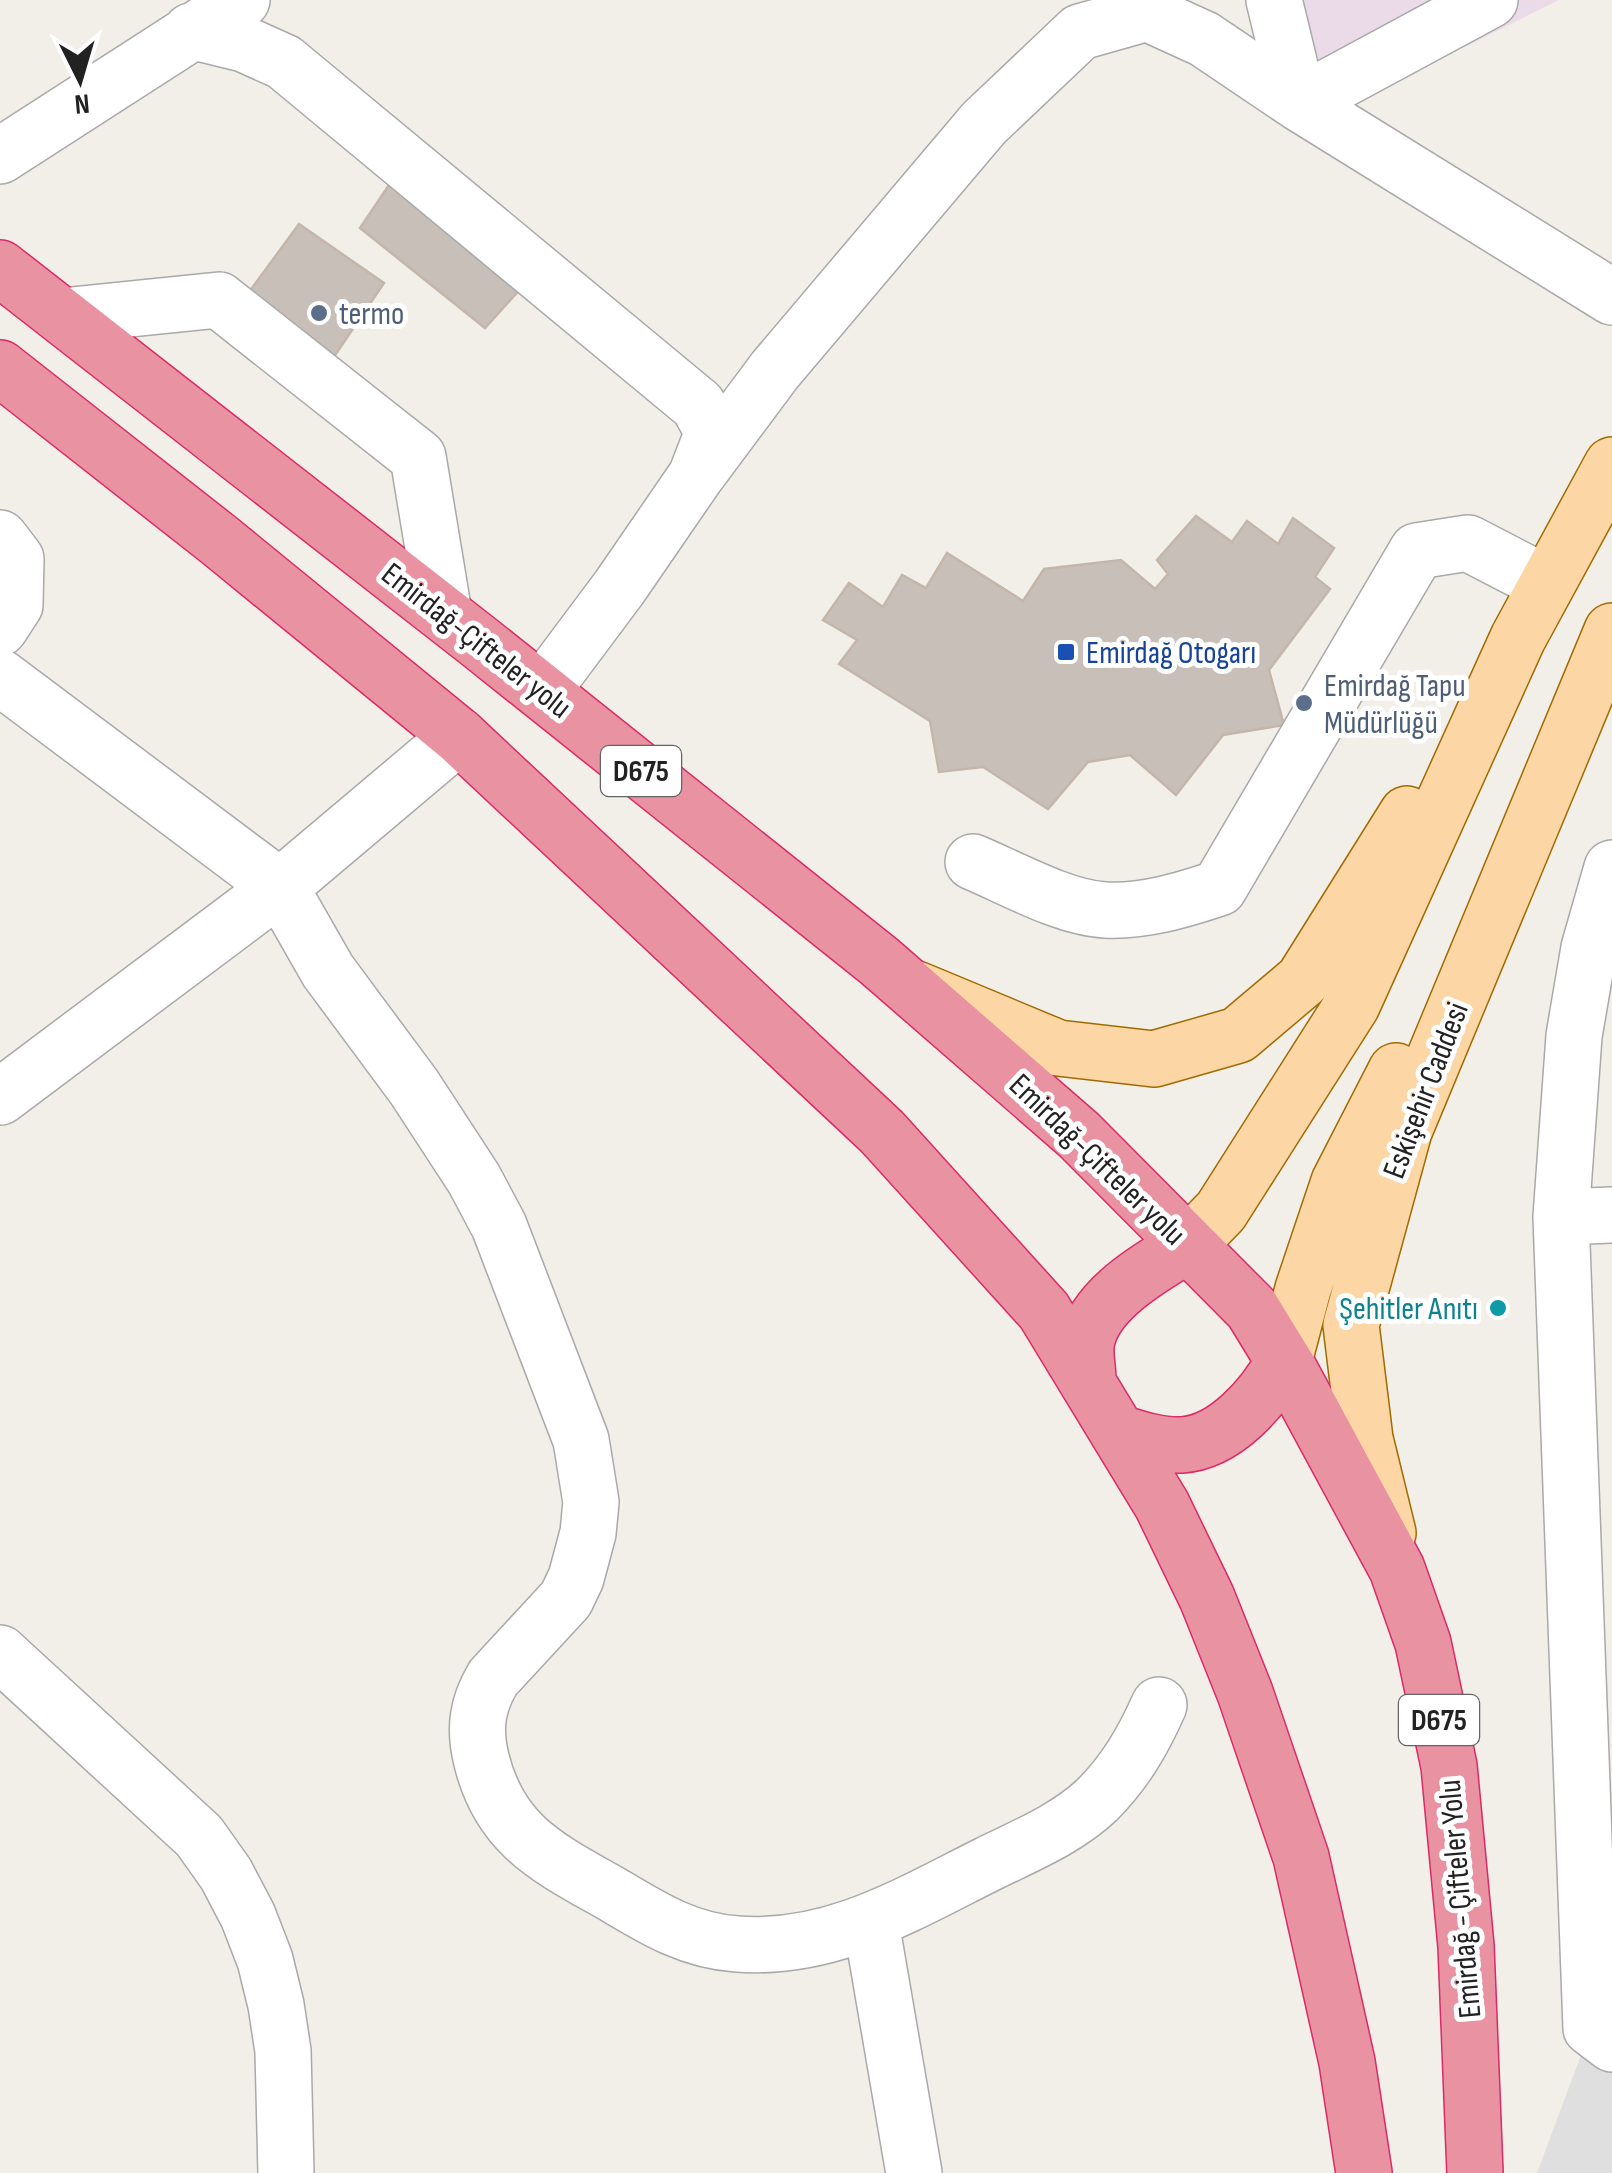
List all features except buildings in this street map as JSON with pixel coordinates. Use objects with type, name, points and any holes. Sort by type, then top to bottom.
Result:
[{"type":"highway","name":"Emirdağ-Çifteler yolu","points":[[0,268],[542,691],[907,985],[1079,1135],[1252,1309]]},
{"type":"highway","points":[[0,368],[459,736],[882,1132],[1044,1311],[1162,1504],[1207,1598],[1245,1694],[1300,1857],[1347,2062],[1364,2173]]},
{"type":"highway","points":[[1088,1380],[1086,1341],[1097,1319],[1126,1286],[1188,1246]]},
{"type":"highway","name":"Emirdağ - Çifteler Yolu","points":[[1252,1309],[1398,1570],[1423,1643],[1448,1766],[1466,1946],[1475,2173]]},
{"type":"highway","points":[[1120,1432],[1147,1441],[1182,1444],[1204,1440],[1249,1408],[1273,1381],[1284,1361]]},
{"type":"main road","points":[[907,985],[1058,1048],[1154,1059],[1238,1035],[1302,980],[1518,638],[1612,466]]},
{"type":"main road","name":"Eskişehir Caddesi","points":[[1284,1361],[1303,1289],[1340,1182],[1612,622]]},
{"type":"main road","name":"Eskişehir Caddesi","points":[[1398,1570],[1365,1439],[1352,1325],[1404,1131],[1612,631]]},
{"type":"main road","points":[[1188,1246],[1221,1212],[1352,1005],[1518,638]]},
{"type":"street","points":[[0,156],[242,0]]},
{"type":"street","points":[[263,0],[270,33],[284,62]]},
{"type":"street","points":[[1274,0],[1299,103]]},
{"type":"street","points":[[1299,103],[1490,0]]},
{"type":"street","points":[[542,691],[775,370],[984,122],[1080,32],[1147,13],[1204,39],[1299,103],[1612,296]]},
{"type":"street","points":[[191,31],[244,44],[284,62],[698,405],[713,432],[696,476]]},
{"type":"street","points":[[62,316],[219,300],[418,457],[444,614]]},
{"type":"street","points":[[0,538],[16,559],[15,605],[0,628]]},
{"type":"street","points":[[973,862],[1060,899],[1103,910],[1168,905],[1219,888],[1417,550],[1468,543],[1548,584]]},
{"type":"street","points":[[0,676],[280,887],[328,971],[446,1134],[500,1226],[581,1440],[591,1502],[588,1533],[566,1600],[493,1678],[476,1722],[486,1782],[513,1828],[552,1860],[674,1930],[708,1942],[739,1945],[801,1942],[871,1923],[1072,1820],[1104,1792],[1132,1759],[1158,1706]]},
{"type":"street","points":[[0,1097],[280,887],[459,736]]},
{"type":"street","points":[[1612,868],[1589,948],[1574,1036],[1587,1216],[1591,2028],[1612,2044]]},
{"type":"street","points":[[0,1653],[198,1836],[226,1874],[254,1931],[276,2005],[282,2051],[286,2173]]},
{"type":"street","points":[[871,1923],[914,2173]]},
{"type":"shaded area","points":[[1256,0],[1559,0],[1291,133]]},
{"type":"shaded area","points":[[1612,1972],[1612,2173],[1537,2173]]},
{"type":"place","name":"termo","points":[[319,313]]},
{"type":"place","name":"Emirdağ Otogarı","points":[[1066,652]]},
{"type":"place","name":"Emirdağ Tapu Müdürlüğü","points":[[1304,703]]},
{"type":"place","name":"Şehitler Anıtı","points":[[1498,1308]]}]
